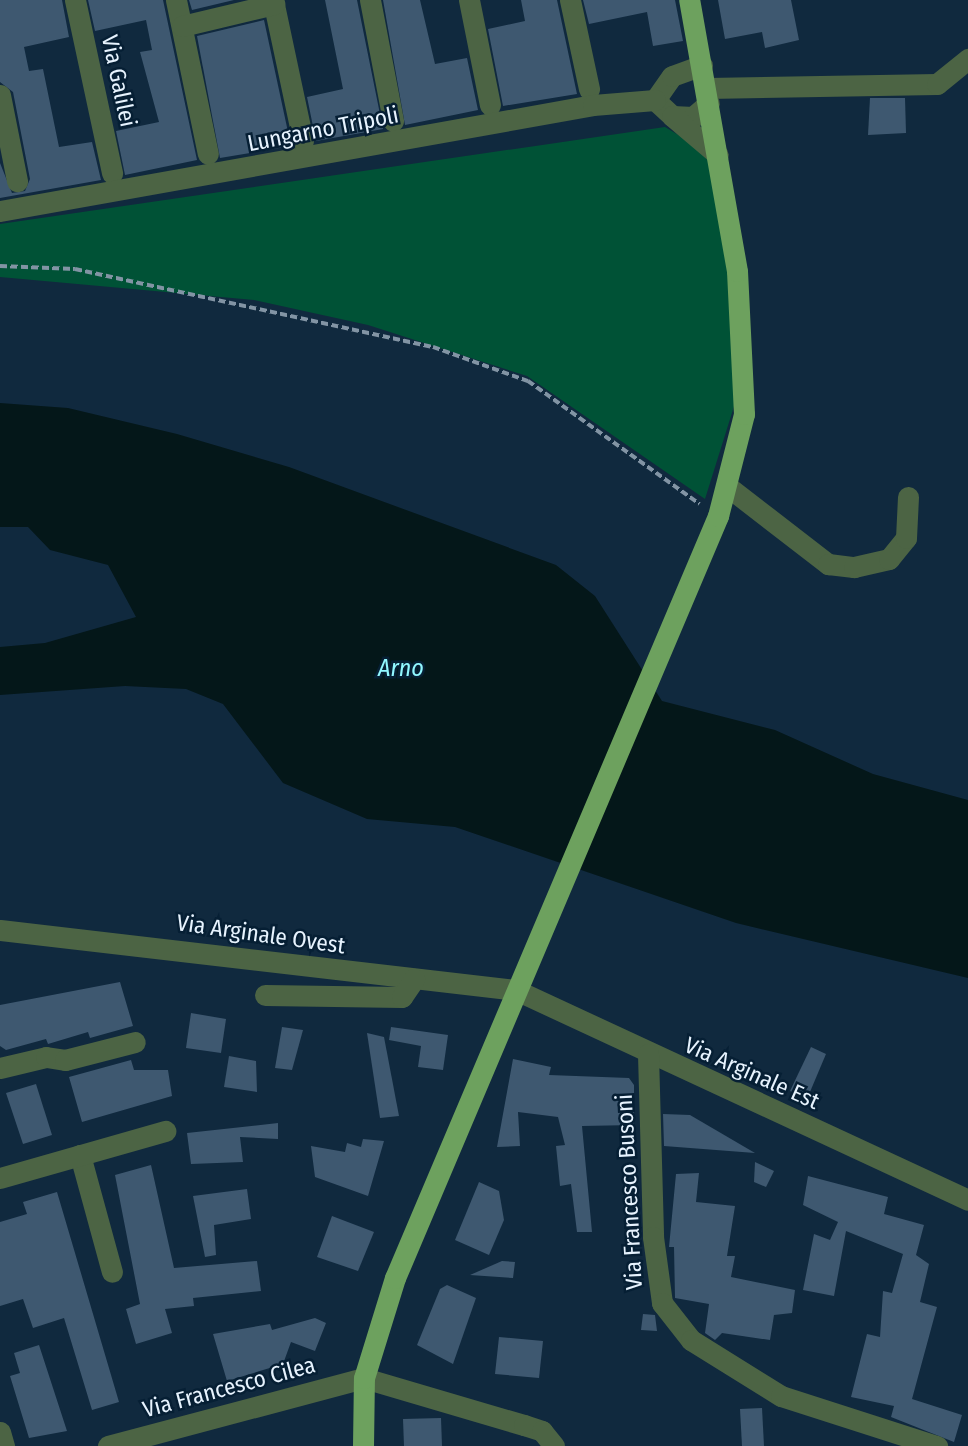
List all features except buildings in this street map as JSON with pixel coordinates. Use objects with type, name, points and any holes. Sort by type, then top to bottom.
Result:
[{"type":"main road","points":[[363,1446],[364,1378],[395,1278],[718,516],[727,486],[747,378],[718,155],[689,0]]},
{"type":"street","name":"Via Galilei","points":[[75,0],[112,173]]},
{"type":"street","points":[[176,0],[208,154]]},
{"type":"street","points":[[370,0],[393,121]]},
{"type":"street","points":[[468,0],[491,104]]},
{"type":"street","points":[[570,0],[589,89]]},
{"type":"street","points":[[182,26],[274,2],[303,141]]},
{"type":"street","points":[[672,117],[692,117],[708,96],[937,84],[968,59]]},
{"type":"street","points":[[702,65],[672,76],[655,100],[718,155]]},
{"type":"street","points":[[0,95],[17,181]]},
{"type":"street","name":"Lungarno Tripoli","points":[[0,211],[212,176],[593,105],[655,100]]},
{"type":"street","points":[[727,486],[828,564],[854,567],[890,559],[906,538],[908,497]]},
{"type":"street","name":"Via Arginale Ovest","points":[[0,930],[516,989]]},
{"type":"street","points":[[265,995],[402,997],[414,979]]},
{"type":"street","name":"Via Arginale Est","points":[[516,989],[648,1054],[968,1200]]},
{"type":"street","points":[[0,1068],[46,1057],[65,1060],[135,1042]]},
{"type":"street","name":"Via Francesco Busoni","points":[[648,1054],[653,1237],[662,1303],[691,1340],[781,1395],[937,1446]]},
{"type":"street","points":[[0,1178],[165,1131]]},
{"type":"street","points":[[80,1156],[112,1272]]},
{"type":"street","points":[[364,1378],[533,1428],[554,1446]]},
{"type":"street","name":"Via Francesco Cilea","points":[[108,1446],[364,1378]]},
{"type":"street","points":[[0,1432],[4,1446]]},
{"type":"path","points":[[0,266],[75,269],[433,347],[528,381],[718,516]]},
{"type":"green space","points":[[665,127],[717,158],[741,384],[705,499],[527,376],[368,325],[254,300],[0,277],[0,224]]},
{"type":"water","name":"Arno","points":[[0,403],[68,408],[177,434],[289,467],[556,565],[595,596],[662,701],[775,730],[873,774],[968,800],[968,978],[736,923],[455,827],[367,819],[283,783],[223,704],[186,689],[125,686],[0,695],[0,647],[45,643],[136,617],[108,565],[50,550],[28,527],[0,527]]}]
